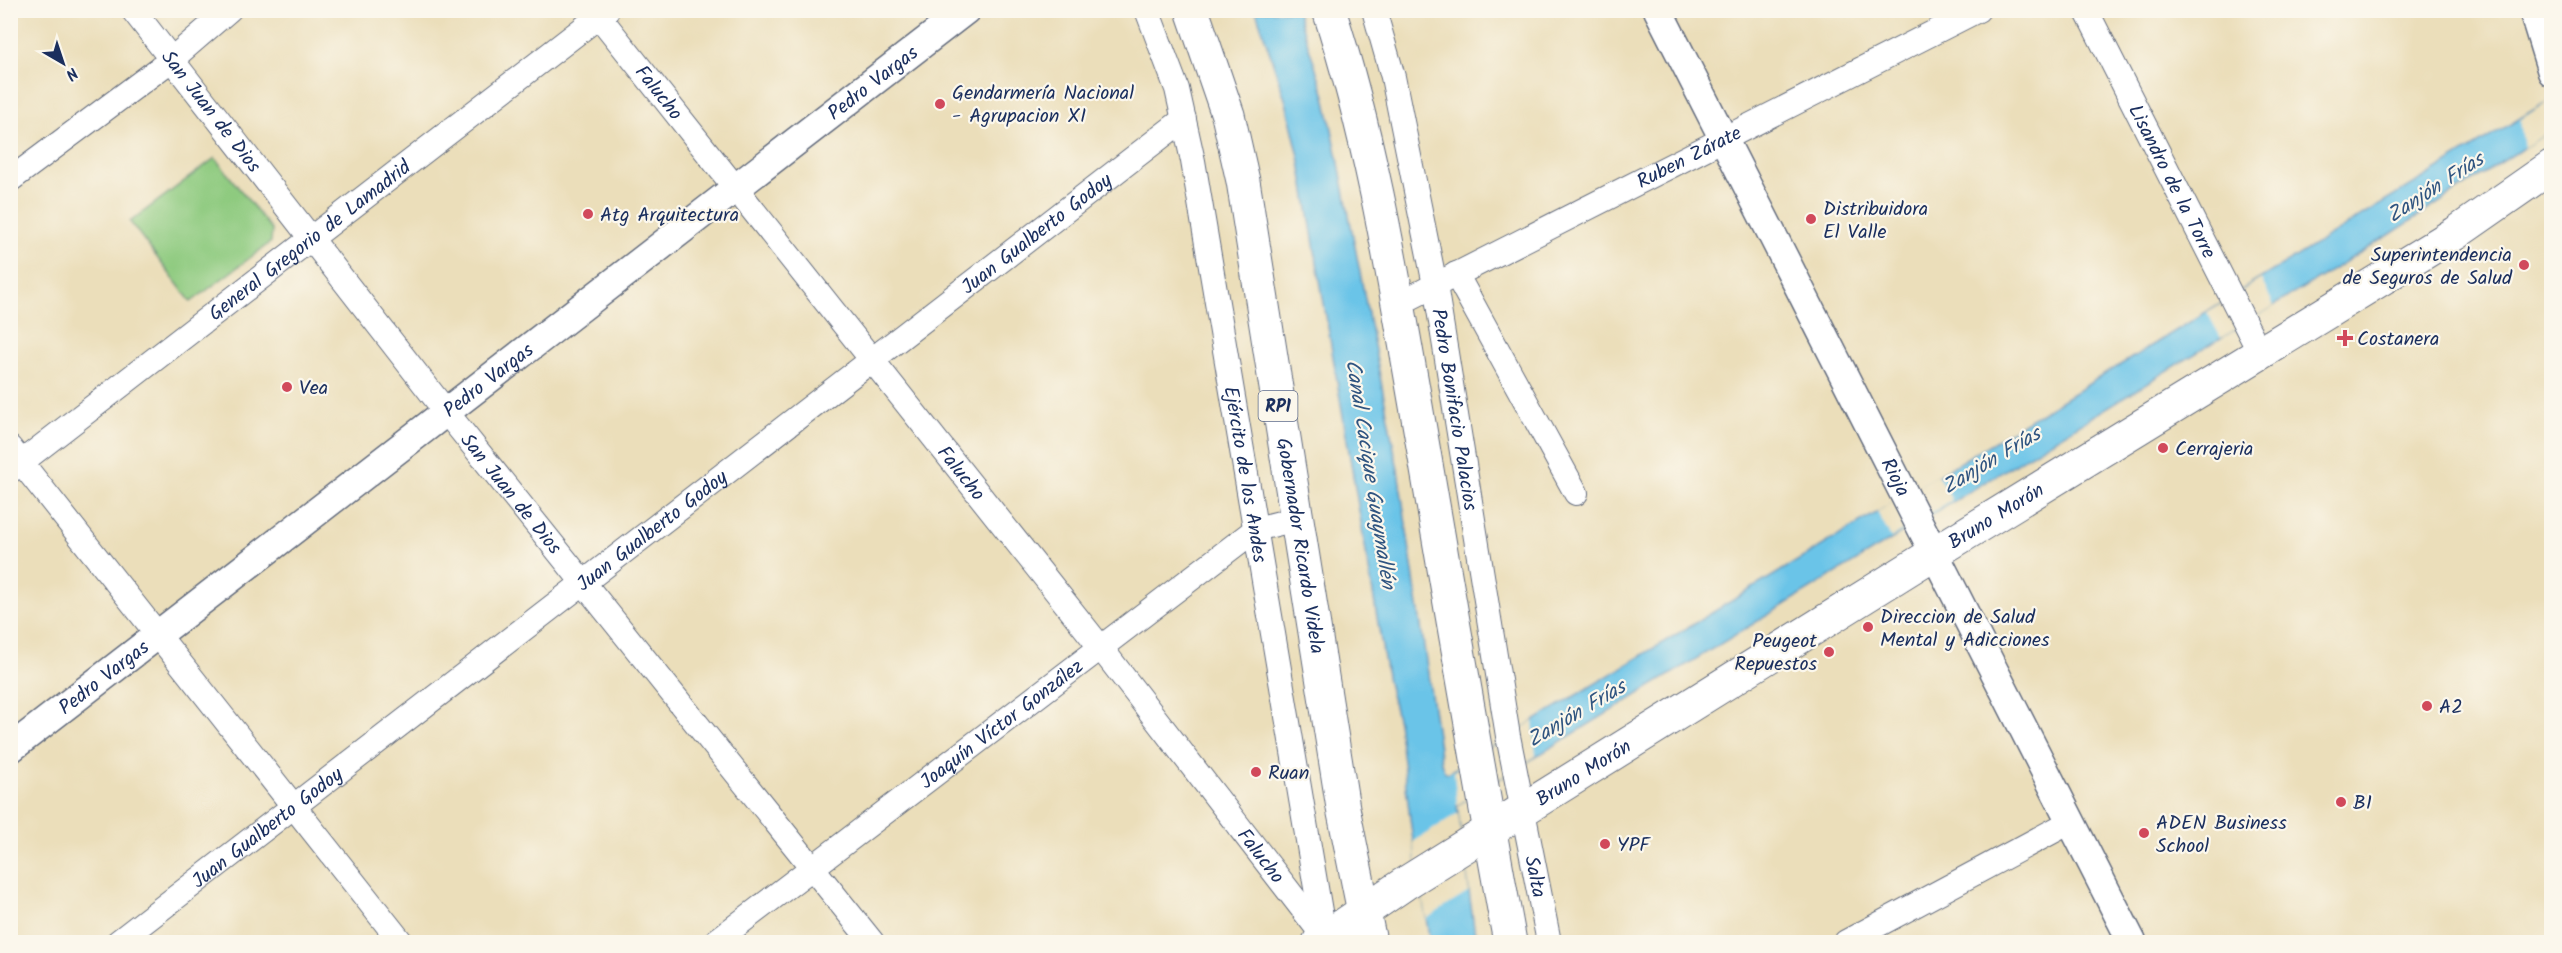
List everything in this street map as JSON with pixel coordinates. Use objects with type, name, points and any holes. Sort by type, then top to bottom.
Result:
[{"type":"main road","name":"Gobernador Ricardo Videla","points":[[1192,10],[1228,115],[1243,181],[1343,808],[1370,942]]},
{"type":"main road","points":[[1329,10],[1343,53],[1369,159],[1398,304],[1483,789],[1452,855],[1510,942]]},
{"type":"main road","name":"Bruno Morón","points":[[1323,941],[1363,911],[1936,552],[2456,232],[2552,166]]},
{"type":"street","name":"San Juan de Dios","points":[[133,10],[447,413],[872,942]]},
{"type":"street","points":[[10,180],[171,60],[229,10]]},
{"type":"street","name":"Pedro Vargas","points":[[10,749],[966,10]]},
{"type":"street","name":"Ejército de los Andes","points":[[1147,10],[1168,59],[1185,119],[1256,529],[1323,941]]},
{"type":"street","name":"Pedro Bonifacio Palacios","points":[[1374,10],[1446,279],[1508,736],[1521,812]]},
{"type":"street","name":"Rioja","points":[[1658,10],[1936,552],[2132,942]]},
{"type":"street","name":"Ruben Zárate","points":[[1398,304],[1978,10]]},
{"type":"street","name":"Lisandro de la Torre","points":[[2086,10],[2260,353]]},
{"type":"street","points":[[2533,10],[2552,72]]},
{"type":"street","name":"Falucho","points":[[600,13],[735,190],[1101,648],[1323,941]]},
{"type":"street","name":"General Gregorio de Lamadrid","points":[[14,460],[311,240],[600,13]]},
{"type":"street","name":"Juan Gualberto Godoy","points":[[118,942],[1185,119]]},
{"type":"street","points":[[1446,279],[1576,493]]},
{"type":"street","points":[[14,460],[158,635],[401,942]]},
{"type":"street","name":"Joaquín Víctor González","points":[[715,942],[1256,529],[1296,519]]},
{"type":"street","name":"Salta","points":[[1521,812],[1549,942]]},
{"type":"street","points":[[1846,942],[2072,822]]},
{"type":"green space","points":[[215,158],[272,230],[271,242],[191,302],[130,222]]},
{"type":"water","points":[[1256,11],[1297,11],[1325,96],[1398,470],[1441,762],[1444,771],[1448,773],[2138,354],[2551,99],[2551,130],[2386,237],[1457,805],[1476,942],[1430,942],[1412,834],[1398,722],[1388,682],[1299,156],[1286,102]]},
{"type":"pier","points":[[2551,99],[2551,130],[2524,148],[2520,120]]},
{"type":"pier","points":[[2261,279],[2274,306],[2221,338],[2207,312]]},
{"type":"pier","points":[[1937,475],[1952,500],[1891,538],[1877,512]]},
{"type":"pier","points":[[1533,721],[1536,756],[1457,805],[1454,771]]},
{"type":"pier","points":[[1458,813],[1469,892],[1426,919],[1413,842]]},
{"type":"place","name":"Gendarmería Nacional - Agrupacion XI","points":[[940,104]]},
{"type":"place","name":"Atg Arquitectura","points":[[588,214]]},
{"type":"place","name":"Distribuidora El Valle","points":[[1811,219]]},
{"type":"place","name":"Superintendencia de Seguros de Salud","points":[[2524,265]]},
{"type":"place","name":"Costanera","points":[[2345,338]]},
{"type":"place","name":"Vea","points":[[287,387]]},
{"type":"place","name":"Cerrajeria","points":[[2163,448]]},
{"type":"place","name":"Direccion de Salud Mental y Adicciones","points":[[1868,627]]},
{"type":"place","name":"Peugeot Repuestos","points":[[1829,652]]},
{"type":"place","name":"A2","points":[[2427,706]]},
{"type":"place","name":"Ruan","points":[[1256,772]]},
{"type":"place","name":"B1","points":[[2341,802]]},
{"type":"place","name":"ADEN Business School","points":[[2144,833]]},
{"type":"place","name":"YPF","points":[[1605,844]]},
{"type":"water label","name":"Zanjón Frías","points":[[2435,187]]},
{"type":"water label","name":"Zanjón Frías","points":[[1991,460]]},
{"type":"water label","name":"Canal Cacique Guaymallén","points":[[1371,474]]},
{"type":"water label","name":"Zanjón Frías","points":[[1576,713]]}]
